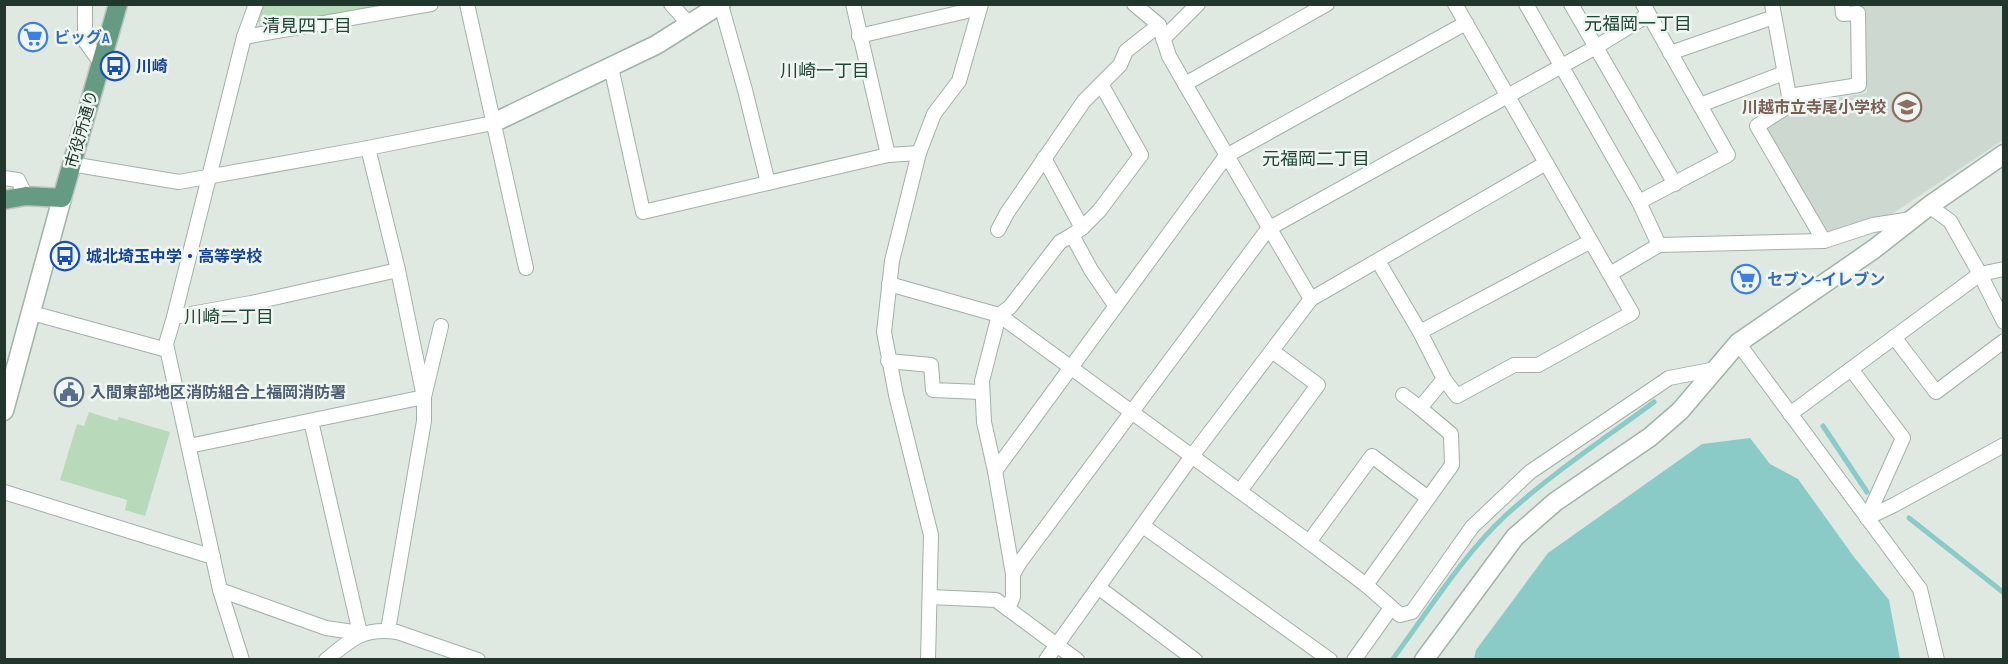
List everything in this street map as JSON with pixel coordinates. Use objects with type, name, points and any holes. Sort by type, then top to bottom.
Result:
[{"type":"main road","name":"市役所通り","points":[[62,198],[118,4]]},
{"type":"main road","points":[[4,200],[26,196],[62,198]]},
{"type":"street","points":[[86,4],[85,41],[100,62]]},
{"type":"street","points":[[242,660],[220,590],[166,345],[244,37],[256,4]]},
{"type":"street","points":[[244,37],[431,4]]},
{"type":"street","points":[[466,4],[526,268]]},
{"type":"street","points":[[671,4],[689,24]]},
{"type":"street","points":[[853,4],[888,155]]},
{"type":"street","points":[[1134,4],[1160,25],[1169,56],[1268,229],[1311,299]]},
{"type":"street","points":[[1163,39],[1198,4]]},
{"type":"street","points":[[1185,84],[1327,4]]},
{"type":"street","points":[[1378,261],[1420,332],[1444,379],[1457,396],[1514,365],[1538,365],[1632,314],[1455,4]]},
{"type":"street","points":[[1526,4],[1639,202],[1659,244]]},
{"type":"street","points":[[1571,4],[1675,184]]},
{"type":"street","points":[[1789,96],[1859,85],[1858,13],[1843,14],[1842,4]]},
{"type":"street","points":[[71,164],[179,182],[493,123],[656,45],[721,5],[768,183]]},
{"type":"street","points":[[859,36],[980,6]]},
{"type":"street","points":[[928,660],[931,535],[888,362],[884,332],[889,284],[902,215],[919,153],[934,114],[958,81],[980,6]]},
{"type":"street","points":[[1013,574],[1268,229],[1596,47],[1646,10],[1728,155],[1639,202]]},
{"type":"street","points":[[1670,53],[1773,11],[1789,96],[1785,108],[1757,126],[1824,241]]},
{"type":"street","points":[[995,471],[1226,156],[1466,22]]},
{"type":"street","points":[[998,230],[1006,213],[1084,100],[1120,65],[1126,51],[1160,25]]},
{"type":"street","points":[[611,67],[644,212],[888,155],[919,153]]},
{"type":"street","points":[[1700,105],[1784,73]]},
{"type":"street","points":[[1008,609],[1013,597],[1013,574],[984,422],[981,392],[999,315],[1010,307],[1060,242],[1077,232],[1099,211],[1141,155],[1101,84]]},
{"type":"street","points":[[368,148],[398,270],[424,397],[424,421],[388,630]]},
{"type":"street","points":[[1424,660],[1515,537],[1555,502],[1650,437],[1680,411],[1738,343],[1874,249],[1929,206],[2004,154]]},
{"type":"street","points":[[1044,158],[1091,270],[1115,305]]},
{"type":"street","points":[[1046,660],[1192,456],[1311,299],[1546,163]]},
{"type":"street","points":[[4,178],[18,180],[26,196]]},
{"type":"street","points":[[4,411],[62,198]]},
{"type":"street","points":[[1929,206],[1950,221],[1980,273],[2004,322]]},
{"type":"street","points":[[1610,274],[1659,244],[1824,241],[1872,225],[1912,219]]},
{"type":"street","points":[[1420,332],[1591,241]]},
{"type":"street","points":[[1790,414],[1980,273],[2004,269]]},
{"type":"street","points":[[174,317],[251,303],[398,270]]},
{"type":"street","points":[[889,284],[999,315],[1309,542],[1401,615],[1412,612],[1472,527],[1530,472],[1669,378],[1716,369]]},
{"type":"street","points":[[32,313],[167,350]]},
{"type":"street","points":[[424,397],[441,326]]},
{"type":"street","points":[[1894,337],[1936,392],[2004,341]]},
{"type":"street","points":[[1738,343],[1920,589],[1937,660]]},
{"type":"street","points":[[1240,491],[1318,385],[1272,351]]},
{"type":"street","points":[[888,362],[931,365],[933,390],[981,392]]},
{"type":"street","points":[[1851,369],[1903,438],[1868,518]]},
{"type":"street","points":[[1420,408],[1444,379]]},
{"type":"street","points":[[1366,585],[1452,465],[1452,434],[1403,395]]},
{"type":"street","points":[[189,446],[424,397]]},
{"type":"street","points":[[311,421],[360,633]]},
{"type":"street","points":[[1868,518],[2004,445]]},
{"type":"street","points":[[1309,542],[1372,456],[1428,498]]},
{"type":"street","points":[[4,492],[213,557]]},
{"type":"street","points":[[1143,526],[1329,660]]},
{"type":"street","points":[[1098,587],[1195,660]]},
{"type":"street","points":[[220,590],[326,628],[360,633],[388,630],[478,660]]},
{"type":"street","points":[[930,597],[996,600],[1077,660]]},
{"type":"street","points":[[1354,660],[1391,608]]},
{"type":"street","points":[[326,660],[360,633]]},
{"type":"shaded area","points":[[1847,5],[2003,5],[2003,140],[1889,216],[1825,236],[1764,128],[1800,104],[1867,93],[1864,9],[1853,9]]},
{"type":"green space","points":[[264,5],[387,5],[261,29],[258,21]]},
{"type":"green space","points":[[89,412],[117,421],[119,417],[170,432],[145,516],[125,510],[127,500],[60,480],[77,424],[84,426]]},
{"type":"water","points":[[1750,438],[1770,464],[1798,479],[1854,557],[1889,600],[1900,659],[1474,659],[1476,650],[1548,553],[1702,444]]},
{"type":"waterway","points":[[1392,660],[1460,566],[1505,516],[1559,471],[1654,402]]},
{"type":"waterway","points":[[1823,426],[1867,492]]},
{"type":"waterway","points":[[1909,518],[2004,593]]},
{"type":"place","name":"ビッグA","points":[[33,37]]},
{"type":"place","name":"川崎","points":[[115,66]]},
{"type":"place","name":"川越市立寺尾小学校","points":[[1907,107]]},
{"type":"place","name":"城北埼玉中学・高等学校","points":[[65,256]]},
{"type":"place","name":"セブン-イレブン","points":[[1746,279]]},
{"type":"place","name":"入間東部地区消防組合上福岡消防署","points":[[69,392]]},
{"type":"district","name":"元福岡一丁目","points":[[1638,24]]},
{"type":"district","name":"清見四丁目","points":[[307,26]]},
{"type":"district","name":"川崎一丁目","points":[[825,71]]},
{"type":"district","name":"元福岡二丁目","points":[[1316,159]]},
{"type":"district","name":"川崎二丁目","points":[[229,317]]}]
